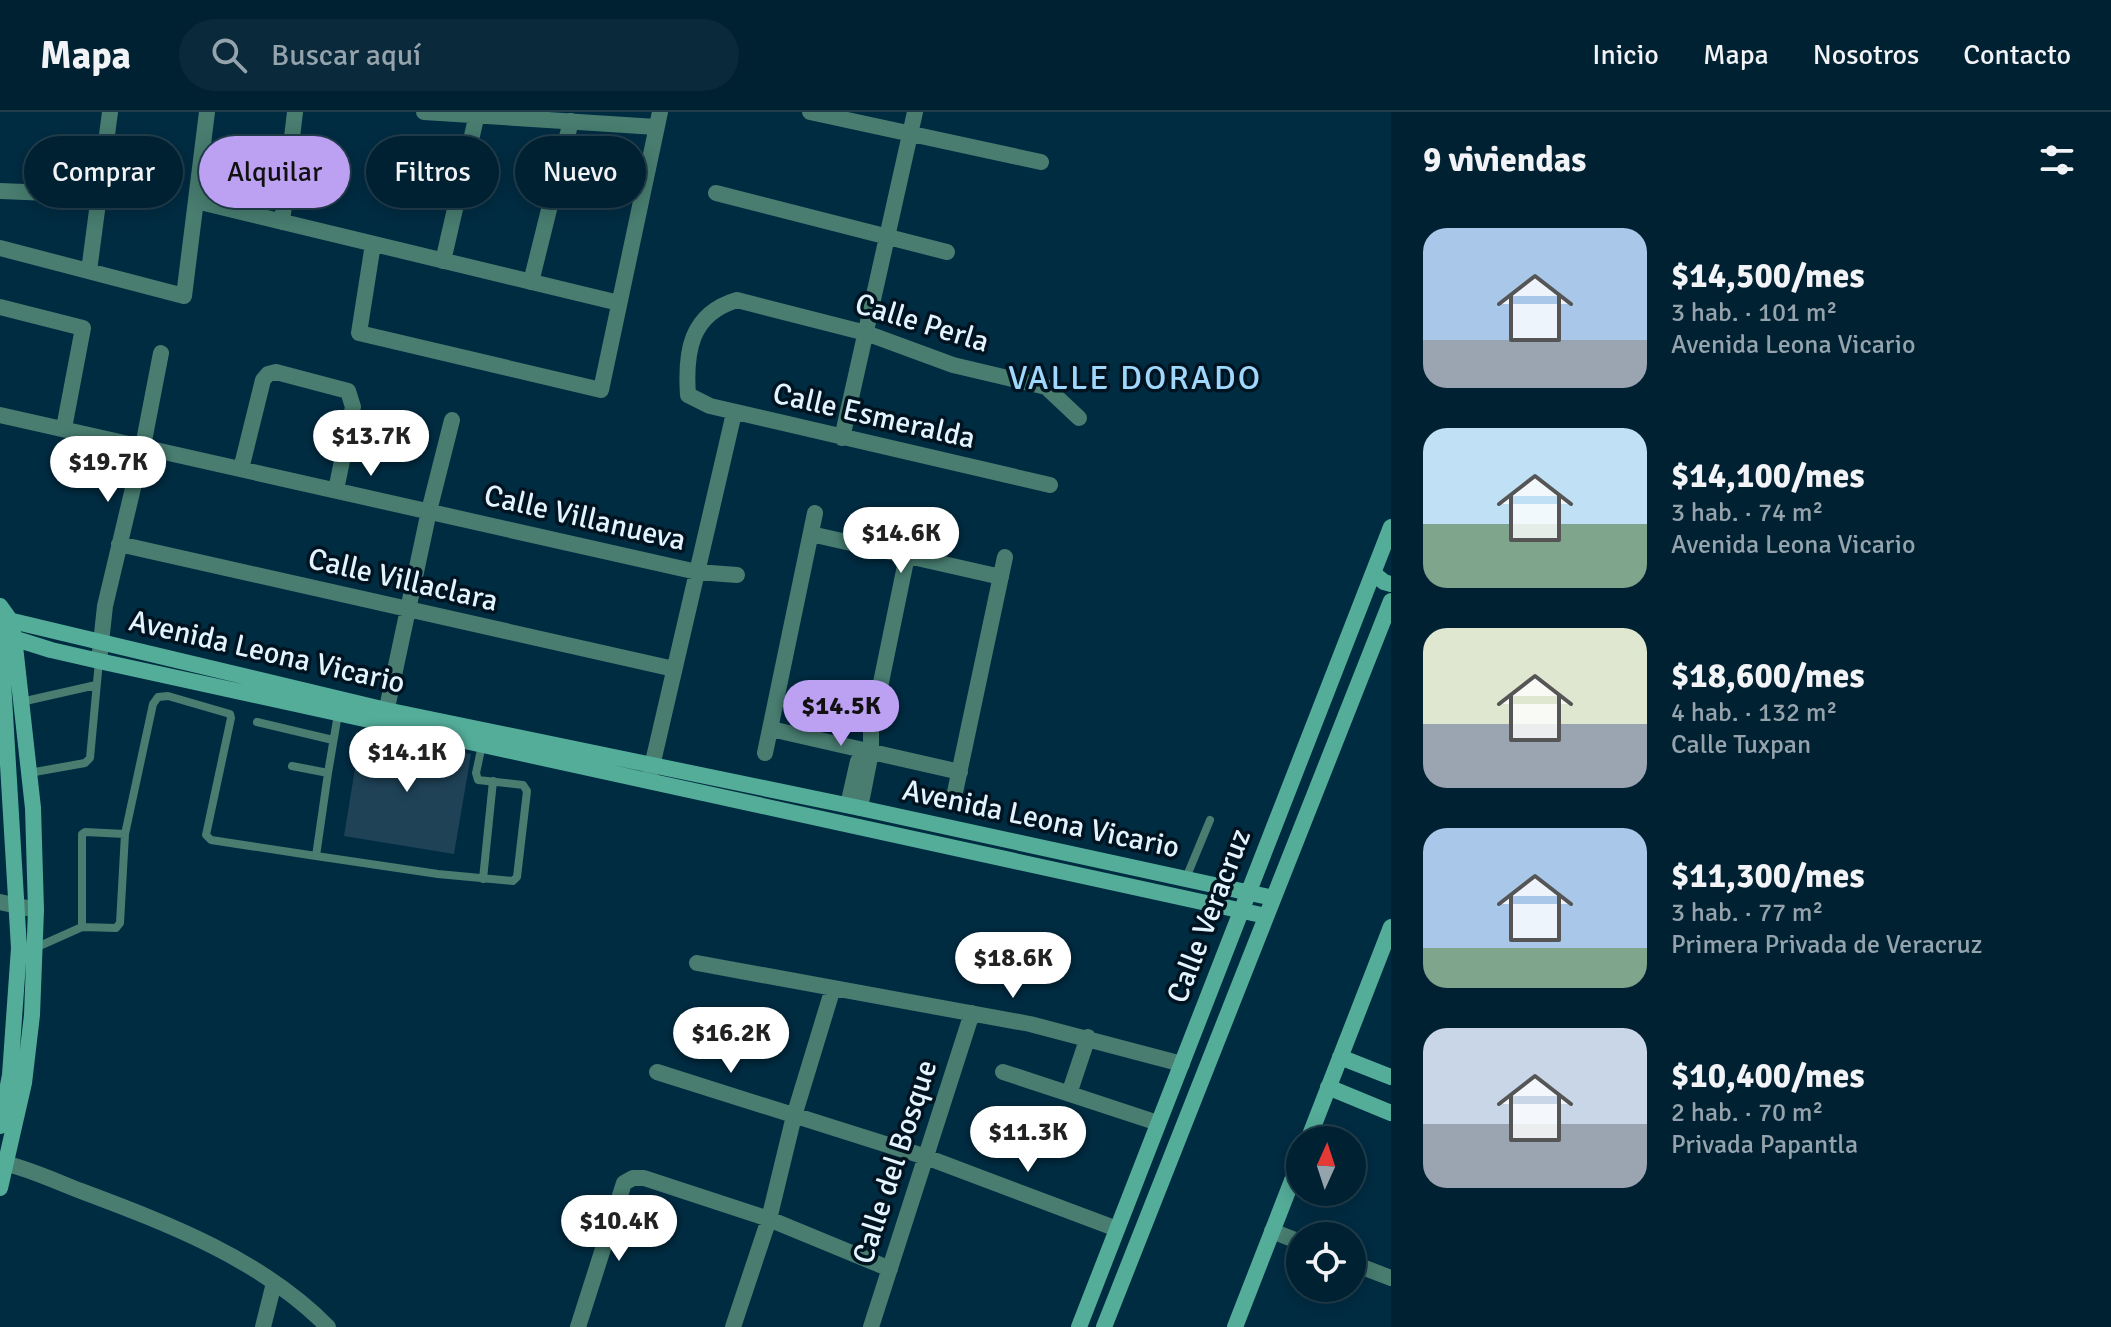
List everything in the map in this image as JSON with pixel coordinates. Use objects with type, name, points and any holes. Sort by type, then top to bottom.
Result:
[{"type":"street","points":[[107,136],[110,112]]},
{"type":"street","points":[[0,248],[184,296],[207,112]]},
{"type":"street","points":[[282,222],[295,112]]},
{"type":"street","points":[[373,244],[359,333],[601,390],[658,120],[571,121],[424,112]]},
{"type":"street","points":[[810,112],[1041,162]]},
{"type":"street","points":[[842,438],[915,112]]},
{"type":"street","points":[[443,261],[477,114]]},
{"type":"street","points":[[531,282],[571,121]]},
{"type":"street","points":[[0,191],[24,192]]},
{"type":"street","points":[[716,193],[947,252]]},
{"type":"street","points":[[196,201],[619,303]]},
{"type":"street","points":[[89,271],[97,208]]},
{"type":"street","name":"Calle Perla","points":[[688,395],[686,366],[693,338],[707,314],[737,300],[866,333],[953,365],[1046,387],[1079,418]]},
{"type":"street","points":[[0,307],[83,328],[64,428]]},
{"type":"street","points":[[99,661],[105,606],[143,446],[161,353]]},
{"type":"street","points":[[241,469],[263,380],[268,374],[276,372],[348,391],[353,407],[336,490]]},
{"type":"street","name":"Calle Esmeralda","points":[[688,395],[734,413],[1050,485]]},
{"type":"street","points":[[650,772],[734,413]]},
{"type":"street","name":"Calle Villanueva","points":[[0,415],[697,572],[737,575]]},
{"type":"street","points":[[385,717],[429,511],[452,420]]},
{"type":"street","points":[[765,753],[815,513]]},
{"type":"street","name":"Calle Veracruz","points":[[1080,1323],[1391,527]]},
{"type":"street","points":[[811,534],[1001,577]]},
{"type":"street","name":"Calle Villaclara","points":[[119,544],[674,669]]},
{"type":"street","points":[[854,807],[907,556]]},
{"type":"street","points":[[954,797],[1005,557]]},
{"type":"street","points":[[1373,573],[1391,584]]},
{"type":"street","name":"Calle Veracruz","points":[[1103,1327],[1391,601]]},
{"type":"street","points":[[0,1126],[27,948],[36,910],[33,808],[20,702],[9,665],[3,626]]},
{"type":"street","name":"Avenida Leona Vicario","points":[[3,626],[101,642],[482,745],[854,807],[1273,898]]},
{"type":"street","name":"Avenida Leona Vicario","points":[[3,626],[51,650],[338,714],[385,717],[650,772],[1266,916]]},
{"type":"street","points":[[0,1188],[24,1083],[32,1015],[27,948],[4,787],[9,665]]},
{"type":"street","points":[[771,729],[960,772]]},
{"type":"street","points":[[0,902],[36,910]]},
{"type":"street","points":[[1313,1126],[1391,927]]},
{"type":"street","points":[[697,963],[1088,1037],[1182,1064]]},
{"type":"street","points":[[733,1327],[769,1219],[794,1116],[833,988]]},
{"type":"street","name":"Calle del Bosque","points":[[871,1327],[972,1013]]},
{"type":"street","points":[[1192,1035],[1215,1043]]},
{"type":"street","points":[[1069,1094],[1088,1037]]},
{"type":"street","points":[[1340,1057],[1391,1077]]},
{"type":"street","points":[[657,1072],[926,1157],[1117,1229]]},
{"type":"street","points":[[1003,1072],[1158,1123]]},
{"type":"street","points":[[1328,1087],[1391,1113]]},
{"type":"street","points":[[4,1163],[111,1202],[213,1245],[274,1283],[328,1327]]},
{"type":"street","points":[[578,1327],[624,1183],[633,1178],[644,1178],[769,1219],[890,1269]]},
{"type":"street","points":[[1235,1327],[1286,1196]]},
{"type":"street","points":[[1272,1231],[1286,1236]]},
{"type":"street","points":[[1366,1268],[1391,1278]]},
{"type":"street","points":[[263,1327],[274,1283]]},
{"type":"street","points":[[1080,1323],[1103,1327]]},
{"type":"lane","points":[[28,773],[85,763],[90,758],[99,661]]},
{"type":"lane","points":[[20,702],[96,685]]},
{"type":"lane","points":[[27,948],[82,927],[116,928],[120,923],[125,834],[153,704],[158,697],[168,696],[224,711],[231,718],[206,835],[211,840],[513,881],[517,877],[527,791],[523,785],[478,780],[482,745]]},
{"type":"lane","points":[[316,856],[338,714]]},
{"type":"lane","points":[[257,722],[333,740]]},
{"type":"lane","points":[[292,766],[328,773]]},
{"type":"lane","points":[[483,879],[493,781]]},
{"type":"lane","points":[[1186,879],[1210,820]]},
{"type":"lane","points":[[82,927],[82,834],[125,834]]},
{"type":"building","points":[[361,732],[471,754],[454,854],[344,836]]},
{"type":"district","name":"VALLE DORADO","points":[[1135,378]]}]
